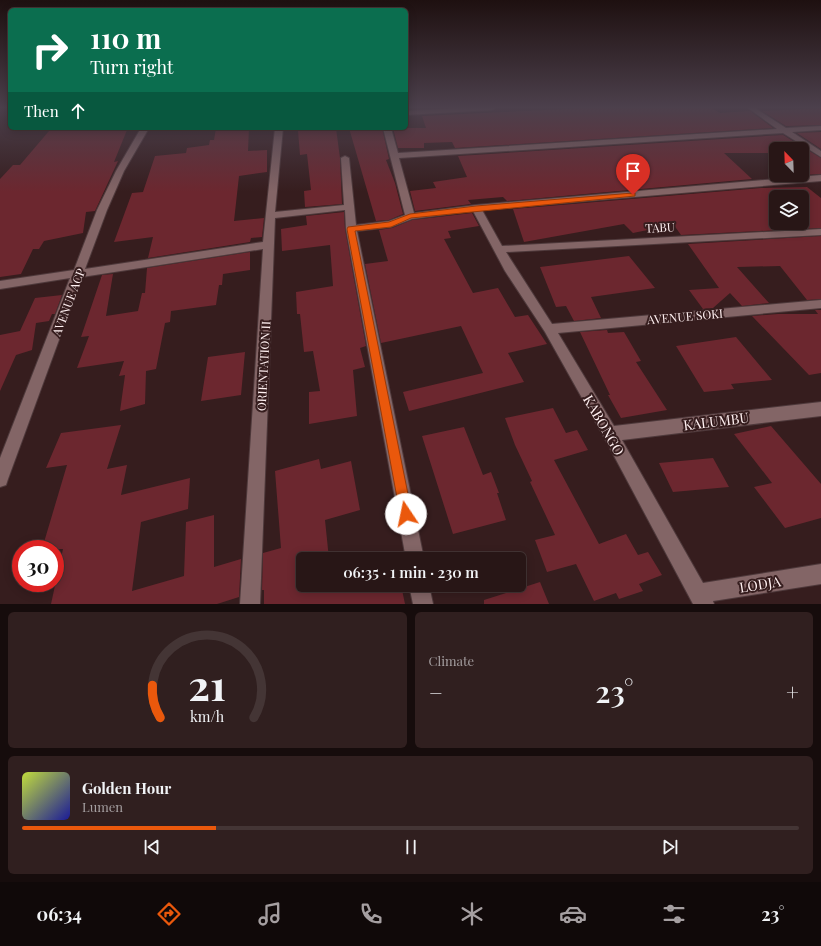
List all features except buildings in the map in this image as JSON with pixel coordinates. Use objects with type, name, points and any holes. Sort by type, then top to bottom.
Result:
[{"type":"street","name":"AVENUE ACP","points":[[0,479],[102,210],[120,171],[140,136]]},
{"type":"street","name":"ORIENTATION II","points":[[250,604],[270,245],[270,216],[276,169],[278,136]]},
{"type":"street","points":[[389,136],[410,216]]},
{"type":"street","points":[[394,156],[691,136]]},
{"type":"street","points":[[793,136],[821,155]]},
{"type":"street","points":[[345,158],[351,229],[413,552]]},
{"type":"street","points":[[351,229],[391,224],[410,216],[476,208],[821,178]]},
{"type":"street","points":[[270,216],[349,207]]},
{"type":"street","name":"KABONGO","points":[[476,208],[511,271],[549,329],[610,434],[701,599]]},
{"type":"street","name":"TABU","points":[[500,249],[821,232]]},
{"type":"street","points":[[0,285],[270,245]]},
{"type":"street","name":"AVENUE SOKI","points":[[549,329],[821,304]]},
{"type":"street","name":"KALUMBU","points":[[610,434],[821,409]]},
{"type":"street","name":"LODJA","points":[[701,599],[821,574]]},
{"type":"street","points":[[421,592],[423,604]]},
{"type":"route","points":[[406,514],[351,229],[391,224],[410,216],[476,208],[633,195]]}]
